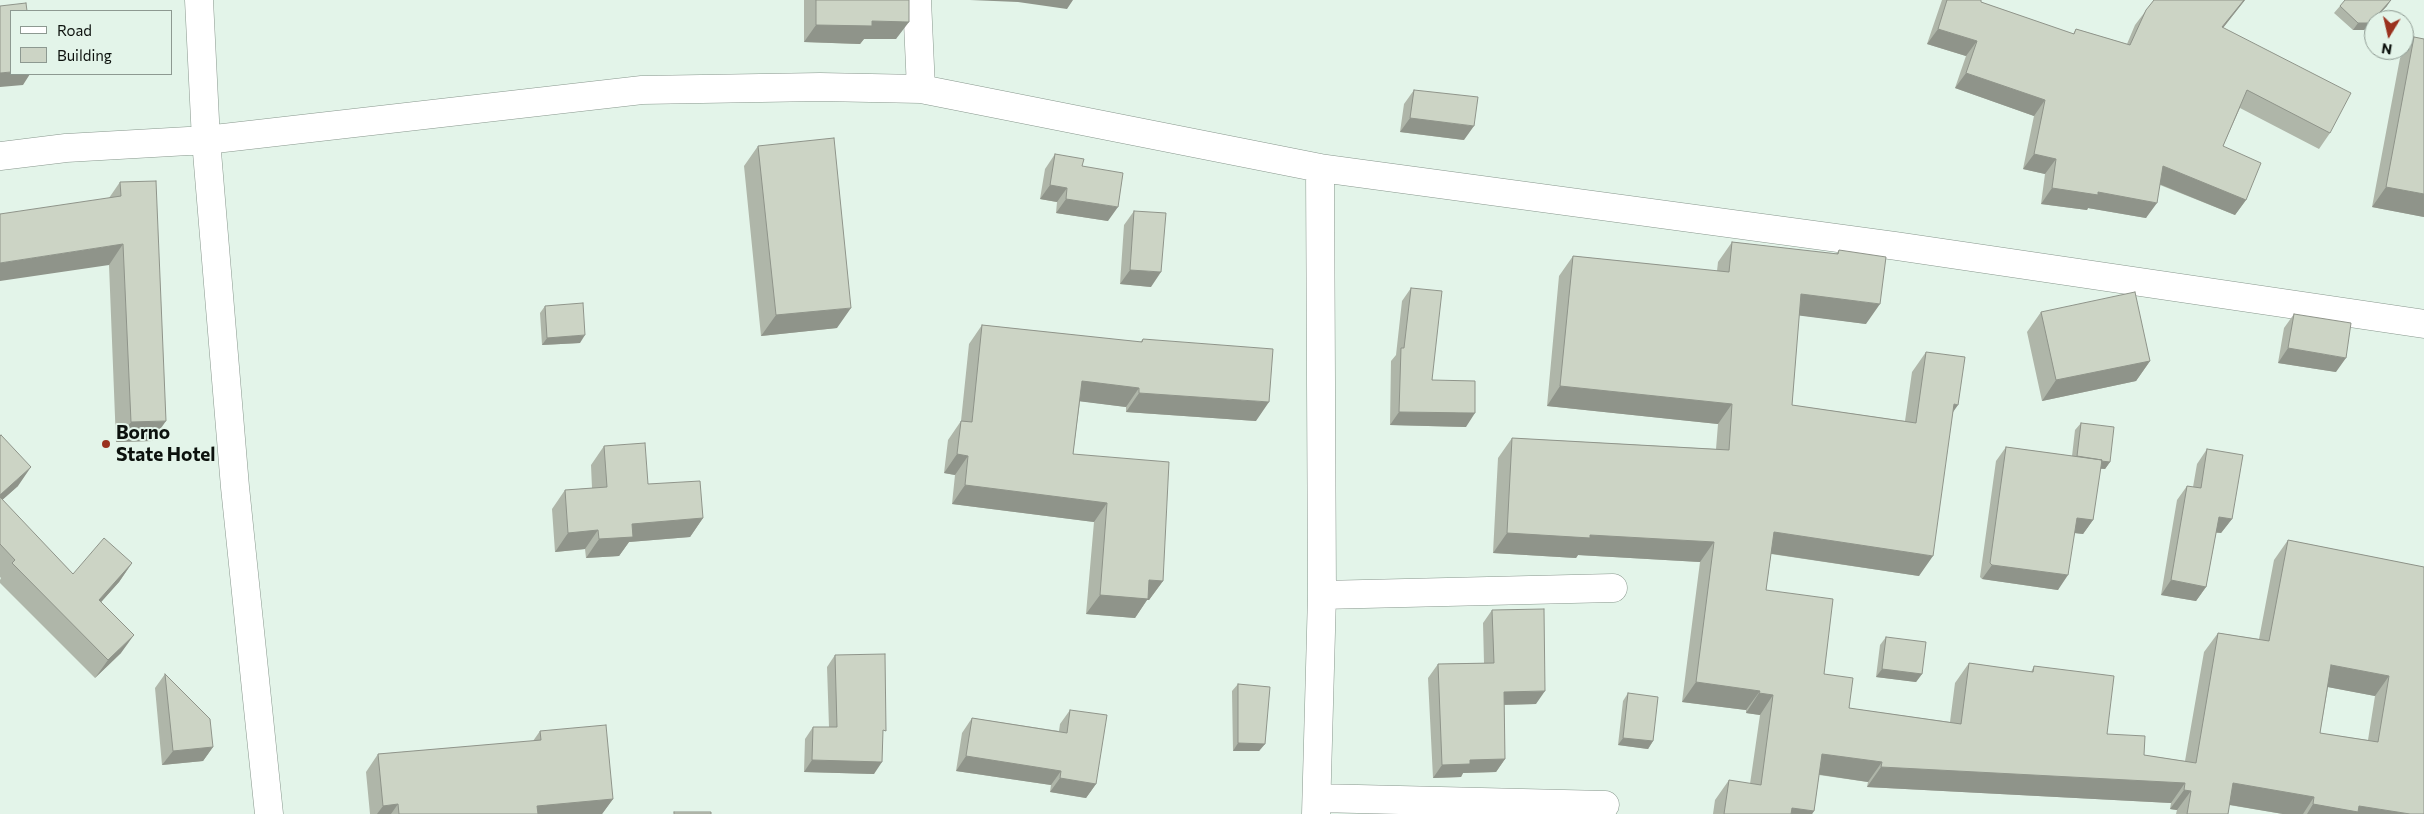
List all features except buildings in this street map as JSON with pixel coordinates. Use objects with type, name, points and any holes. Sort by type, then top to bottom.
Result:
[{"type":"street","points":[[199,0],[206,140],[235,487],[269,814]]},
{"type":"street","points":[[918,0],[921,89]]},
{"type":"street","points":[[0,156],[66,148],[206,140],[642,90],[820,87],[921,89],[1320,168],[1896,246],[2424,324]]},
{"type":"street","points":[[1320,168],[1322,595],[1317,806],[1604,805]]},
{"type":"street","points":[[1322,595],[1613,588]]},
{"type":"place","name":"Borno State Hotel","points":[[106,444]]}]
